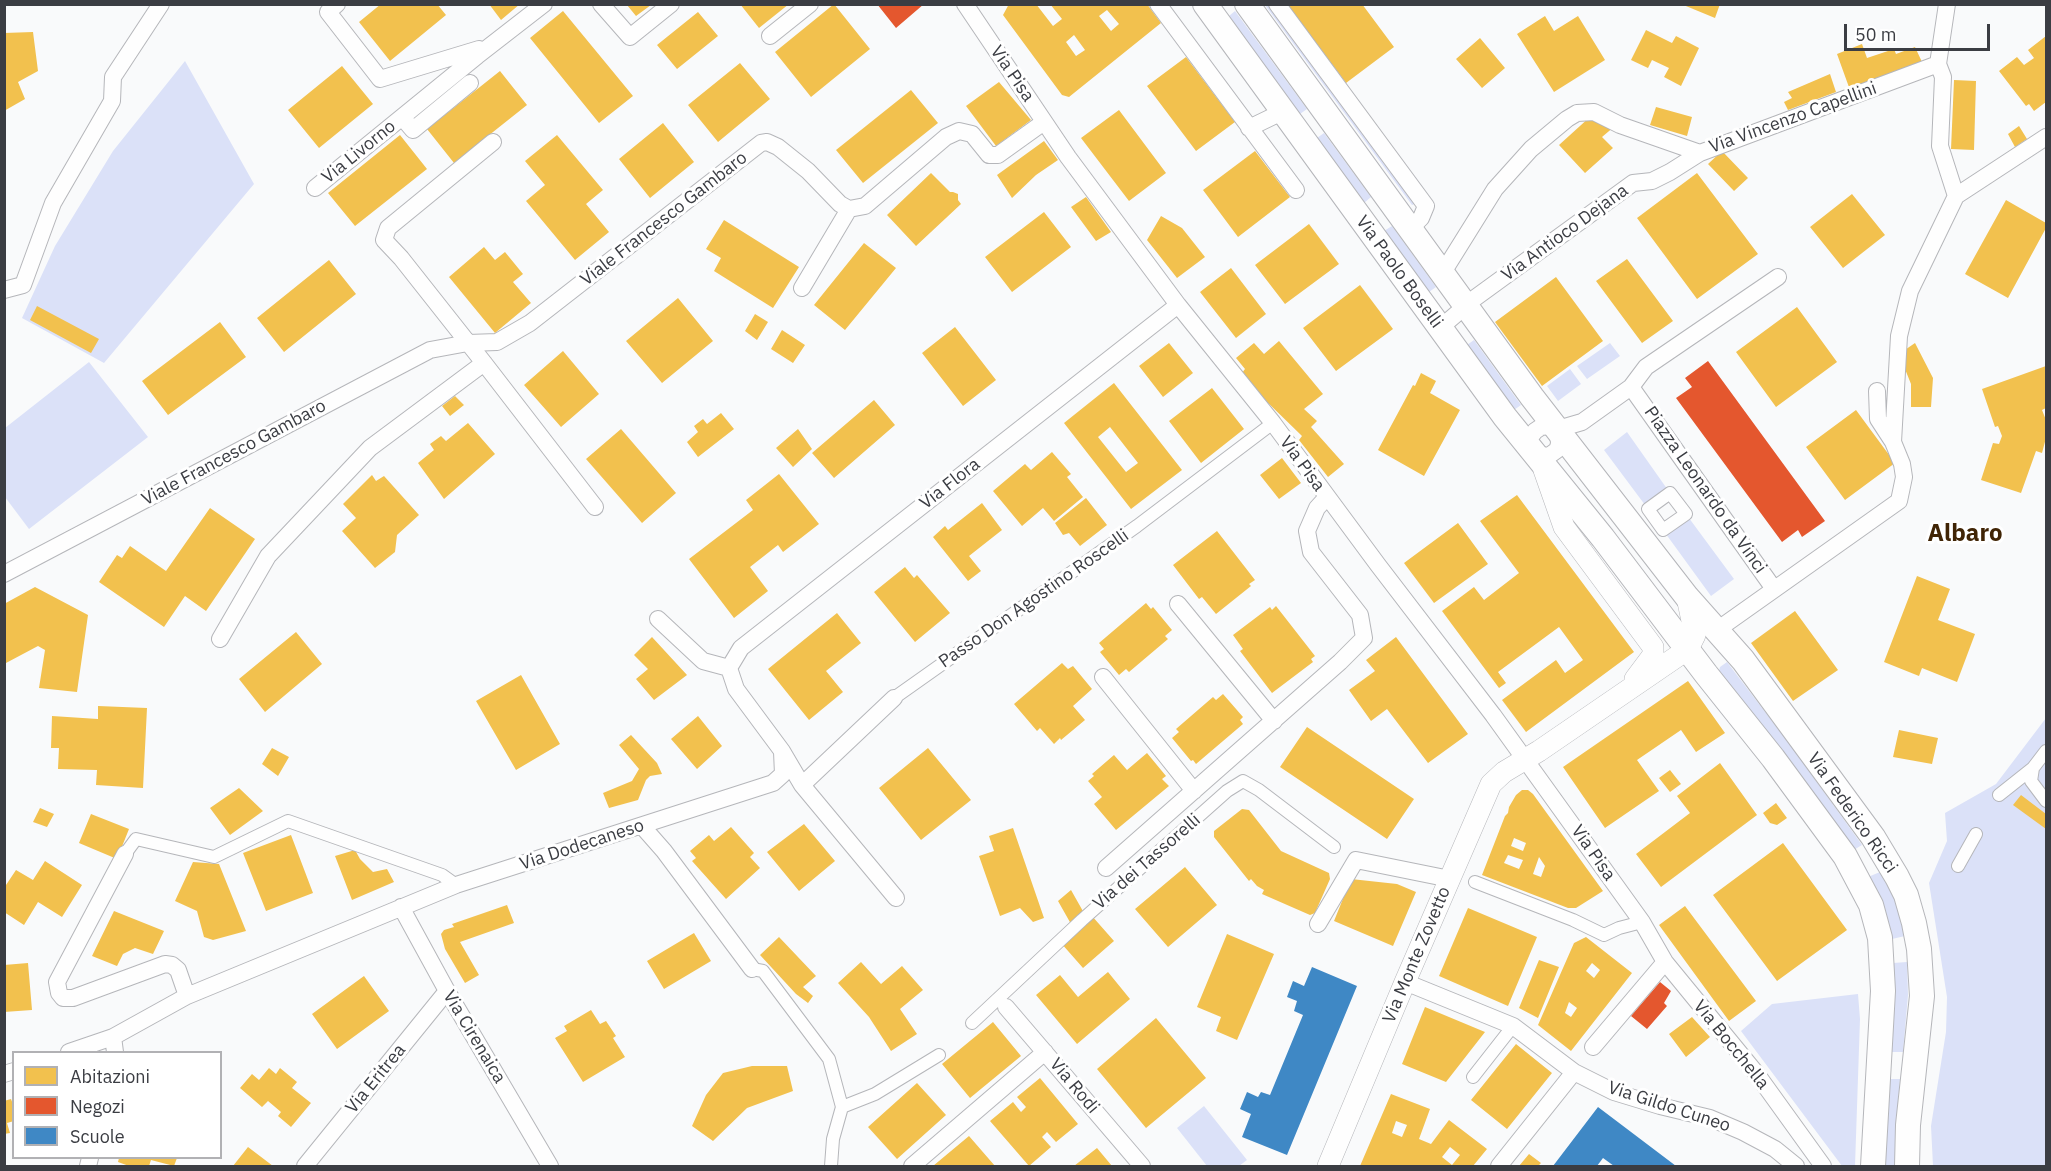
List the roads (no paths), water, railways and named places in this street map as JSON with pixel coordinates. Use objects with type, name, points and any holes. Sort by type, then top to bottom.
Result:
[{"type":"main road","name":"Via Paolo Boselli","points":[[1204,4],[1529,448]]},
{"type":"main road","name":"Via Paolo Boselli","points":[[1247,4],[1466,307],[1558,429]]},
{"type":"main road","points":[[1558,429],[1687,597],[1718,630]]},
{"type":"main road","points":[[1529,448],[1603,538],[1688,649]]},
{"type":"main road","name":"Via Federico Ricci","points":[[1718,630],[1743,660],[1873,837],[1906,896],[1919,949],[1922,996],[1908,1125],[1906,1167]]},
{"type":"main road","name":"Via Federico Ricci","points":[[1688,649],[1773,758],[1845,856],[1873,913],[1880,938],[1883,991],[1873,1167]]},
{"type":"street","points":[[4,290],[23,285],[53,203],[112,101],[113,77],[161,4]]},
{"type":"street","name":"Via Livorno","points":[[338,4],[328,12],[380,79],[489,47]]},
{"type":"street","name":"Via Livorno","points":[[315,188],[544,4]]},
{"type":"street","points":[[601,4],[630,37],[670,4]]},
{"type":"street","points":[[770,36],[810,4]]},
{"type":"street","name":"Via Pisa","points":[[965,4],[1044,122],[1178,305],[1273,423],[1327,498],[1526,759],[1642,922]]},
{"type":"street","points":[[1158,4],[1296,190]]},
{"type":"street","name":"Via Paolo Boselli","points":[[1277,4],[1426,206],[1422,218],[1410,229]]},
{"type":"street","points":[[1947,4],[1938,64],[1943,78],[1940,146],[1956,196]]},
{"type":"street","name":"Via Vincenzo Capellini","points":[[1442,274],[1495,189],[1531,148],[1577,113],[1594,112],[1636,131],[1700,153],[1938,64]]},
{"type":"street","name":"Via Livorno","points":[[402,117],[413,130],[470,83]]},
{"type":"street","points":[[1249,128],[1282,112]]},
{"type":"street","points":[[802,288],[849,209],[865,206],[946,137],[959,131],[972,134],[989,155],[998,155],[1044,122]]},
{"type":"street","points":[[1893,442],[1899,336],[1910,291],[1956,196],[2046,137]]},
{"type":"street","points":[[493,142],[388,228],[384,240],[401,258],[484,363],[595,507]]},
{"type":"street","name":"Viale Francesco Gambaro","points":[[4,574],[430,350],[468,343],[497,342],[530,322],[761,143],[767,142],[778,147],[807,171],[840,204],[849,209]]},
{"type":"street","name":"Via Antioco Dejana","points":[[1440,328],[1633,183],[1652,181],[1700,153]]},
{"type":"street","name":"Piazza Leonardo da Vinci","points":[[1558,429],[1581,422],[1632,387],[1646,368],[1778,276]]},
{"type":"street","name":"Via Flora","points":[[729,668],[741,648],[1178,305]]},
{"type":"street","points":[[220,639],[268,556],[370,448],[484,363]]},
{"type":"street","name":"Piazza Leonardo da Vinci","points":[[1632,387],[1774,589],[1718,630]]},
{"type":"street","points":[[1774,589],[1899,501],[1904,477],[1902,465],[1893,442],[1878,419],[1877,391]]},
{"type":"street","name":"Passo Don Agostino Roscelli","points":[[802,784],[894,698],[1137,526],[1273,423]]},
{"type":"street","points":[[1529,448],[1543,456],[1550,455],[1557,450],[1559,444],[1558,429],[1549,426],[1541,427],[1530,436],[1529,448],[1564,527],[1653,647],[1653,667],[1688,649],[1695,635],[1687,597]]},
{"type":"street","points":[[1106,868],[1340,662],[1364,638],[1360,615],[1311,552],[1307,531],[1317,508],[1327,498]]},
{"type":"street","points":[[1178,604],[1274,720]]},
{"type":"street","points":[[658,619],[704,661],[729,668],[736,689],[782,752],[802,784],[896,898]]},
{"type":"street","name":"Via Monte Zovetto","points":[[1328,1167],[1491,784],[1504,772],[1627,689],[1653,667]]},
{"type":"street","points":[[1103,677],[1194,791]]},
{"type":"street","points":[[1999,795],[2033,768],[2046,751]]},
{"type":"street","name":"Via Dodecaneso","points":[[80,1051],[114,1045],[187,996],[456,885],[773,783],[783,774],[782,752]]},
{"type":"street","points":[[2033,768],[2031,781],[2046,801]]},
{"type":"street","name":"Via dei Tassorelli","points":[[972,1023],[1082,920],[1227,791],[1243,781],[1259,790],[1334,847]]},
{"type":"street","points":[[187,996],[178,970],[172,965],[165,964],[68,999],[63,998],[59,993],[57,982],[125,854],[136,839],[214,856],[288,821],[442,875],[456,885]]},
{"type":"street","points":[[642,826],[664,851],[752,969],[763,971],[829,1059],[842,1107],[834,1140],[831,1167]]},
{"type":"street","points":[[1958,866],[1976,834]]},
{"type":"street","points":[[1318,924],[1356,860],[1450,879]]},
{"type":"street","points":[[1475,882],[1573,920],[1604,935],[1642,922]]},
{"type":"street","name":"Via Cirenaica","points":[[401,907],[447,991],[550,1167]]},
{"type":"street","name":"Via Bocchella","points":[[1642,922],[1665,962],[1756,1073],[1823,1167]]},
{"type":"street","points":[[1593,1047],[1665,962]]},
{"type":"street","name":"Via Gildo Cuneo","points":[[1405,982],[1513,1026],[1574,1072],[1614,1092],[1710,1118],[1775,1149],[1796,1167]]},
{"type":"street","name":"Via Eritrea","points":[[305,1167],[447,991]]},
{"type":"street","name":"Via Rodi","points":[[1006,1006],[1142,1167]]},
{"type":"street","points":[[1473,1077],[1513,1026]]},
{"type":"street","points":[[912,1167],[1045,1052]]},
{"type":"street","points":[[842,1107],[875,1094],[939,1055]]},
{"type":"street","points":[[1499,1167],[1574,1072]]},
{"type":"district","name":"Albaro","points":[[1965,534]]}]
